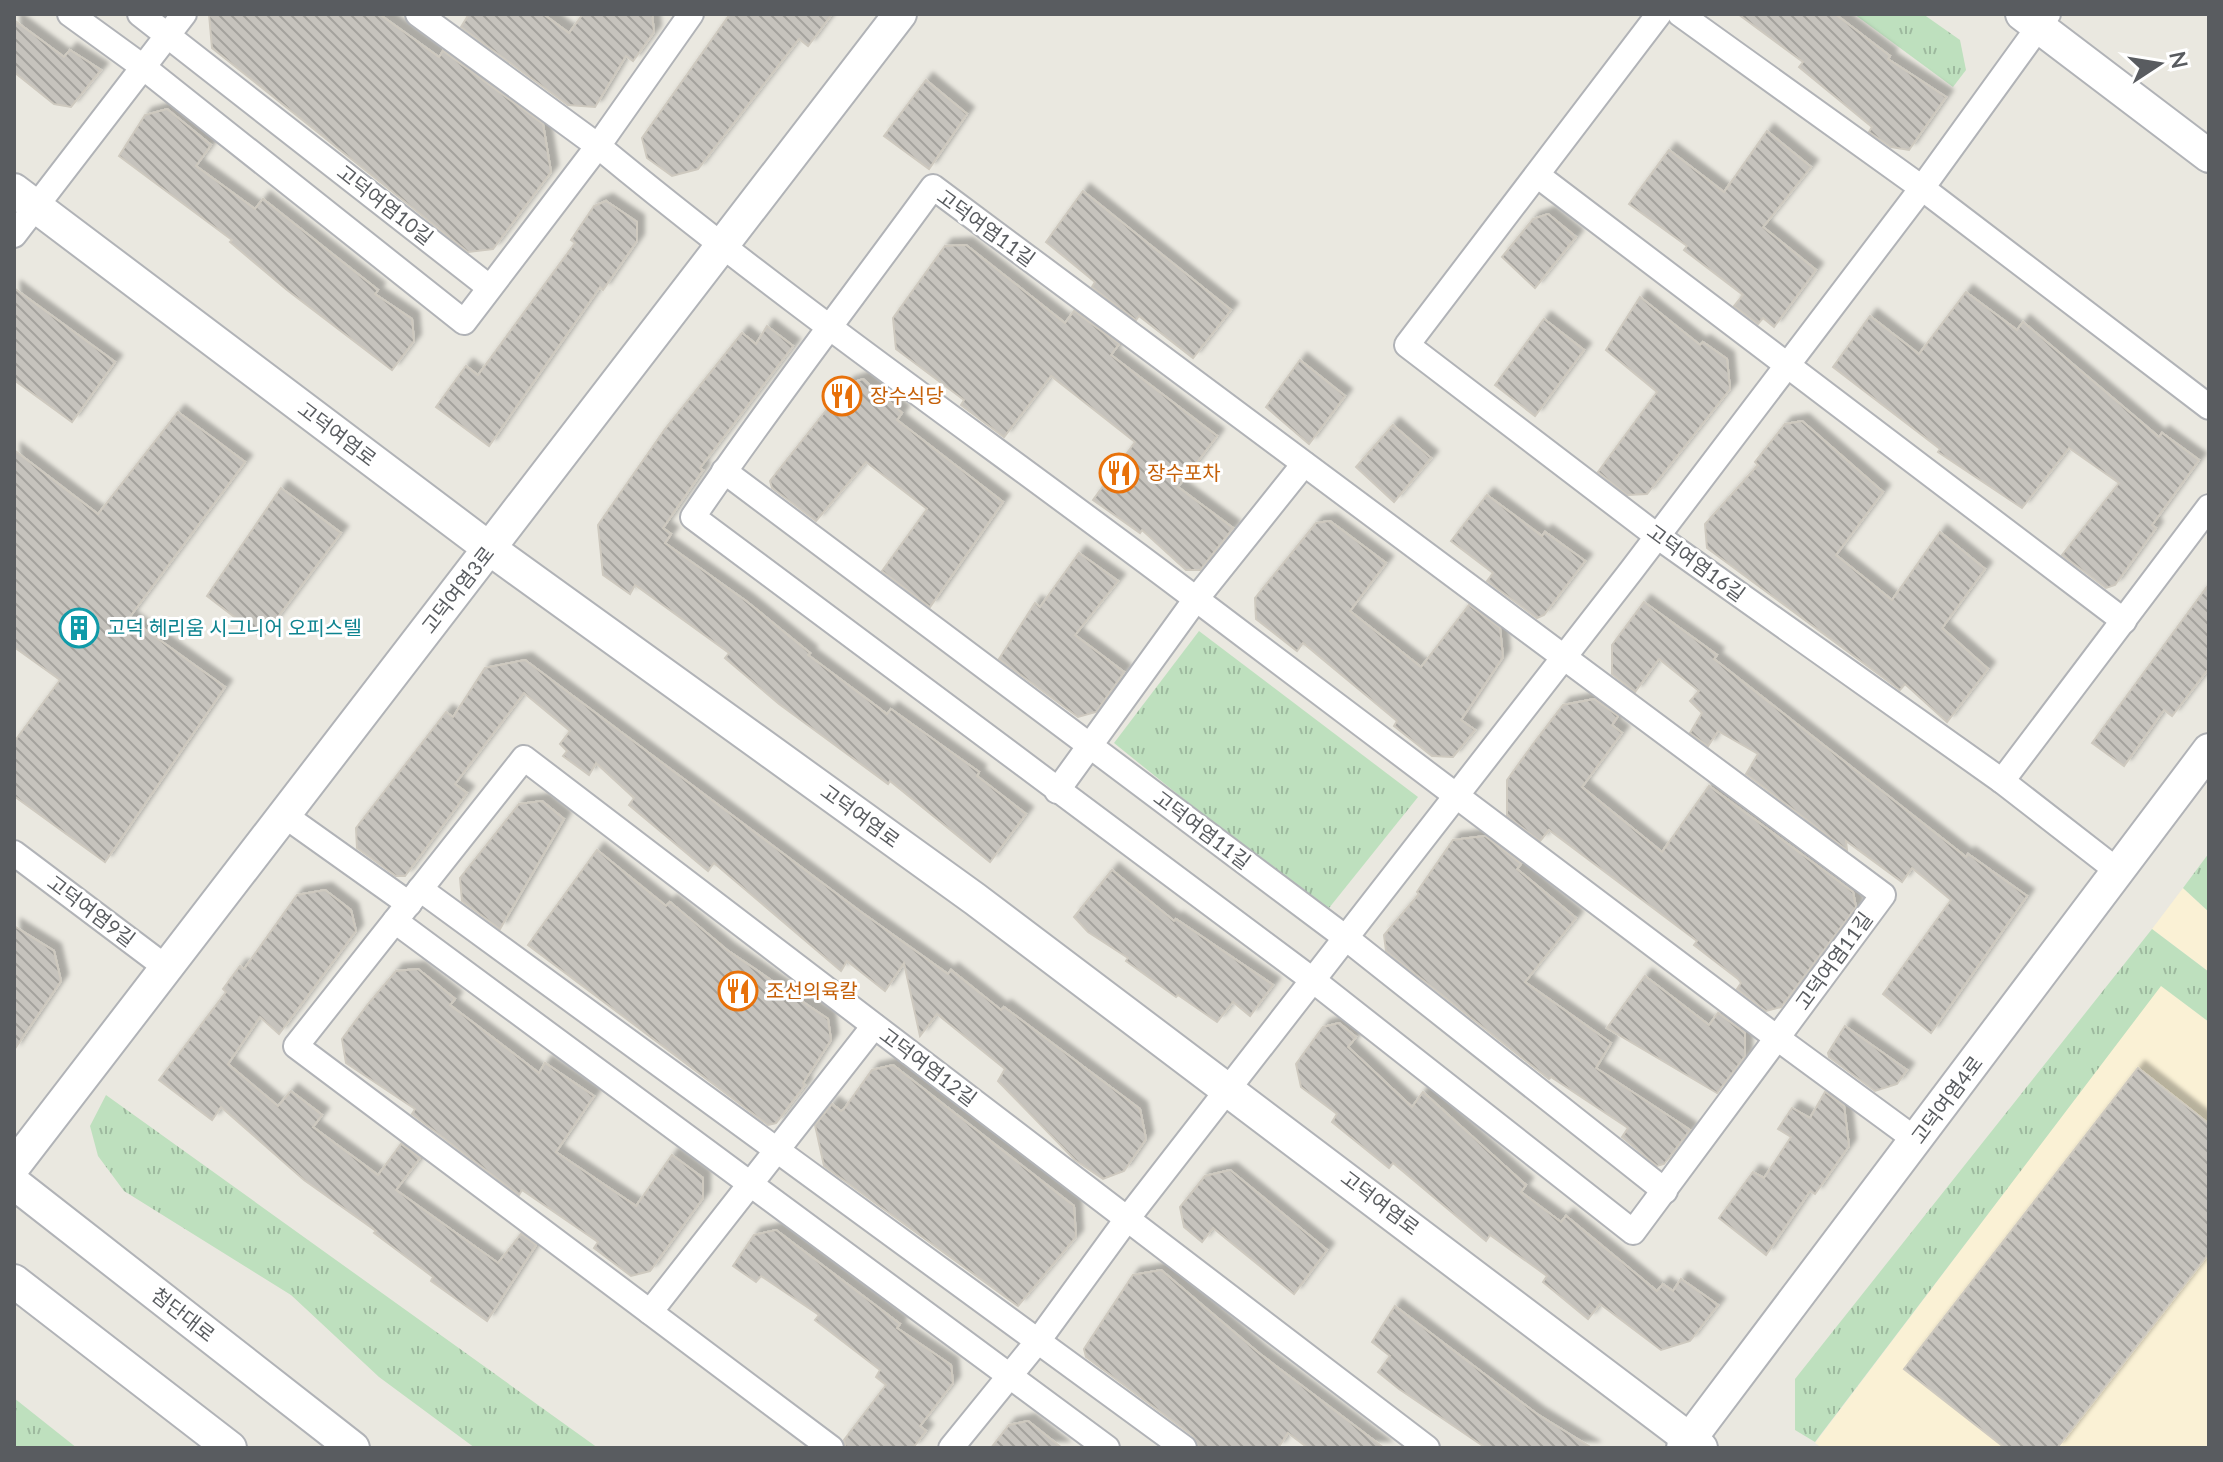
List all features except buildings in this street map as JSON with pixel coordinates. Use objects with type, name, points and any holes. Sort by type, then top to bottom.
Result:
[{"type":"street","points":[[70,14],[143,67],[464,322],[598,146],[691,14]]},
{"type":"street","name":"고덕여염10길","points":[[140,14],[489,287]]},
{"type":"street","points":[[14,235],[25,198],[143,67],[184,14]]},
{"type":"street","points":[[418,14],[598,146],[720,247],[1196,599],[1455,797],[1916,1140]]},
{"type":"street","name":"고덕여염3로","points":[[14,1166],[900,14]]},
{"type":"street","name":"고덕여염16길","points":[[1659,14],[1407,345],[1657,536],[2002,781],[2119,872]]},
{"type":"street","points":[[1680,14],[1922,188],[2209,407]]},
{"type":"street","points":[[951,1448],[1038,1341],[1127,1219],[1564,657],[1922,188],[2036,18],[2209,156]]},
{"type":"street","points":[[1537,175],[2124,621]]},
{"type":"street","name":"고덕여염11길","points":[[933,187],[1304,464],[1883,895],[1665,1191],[1346,938],[724,471],[933,187]]},
{"type":"street","name":"고덕여염로","points":[[25,198],[490,549],[975,899],[1228,1088],[1691,1445]]},
{"type":"street","points":[[1057,791],[1196,599],[1304,464]]},
{"type":"street","points":[[724,471],[693,517],[1314,981],[1633,1232],[1665,1191]]},
{"type":"street","points":[[2002,781],[2209,507]]},
{"type":"street","name":"고덕여염4로","points":[[1691,1445],[2209,750]]},
{"type":"street","name":"고덕여염12길","points":[[831,1448],[296,1046],[524,758],[1427,1448]]},
{"type":"street","points":[[284,815],[408,905],[779,1152],[1184,1448]]},
{"type":"street","name":"고덕여염9길","points":[[14,853],[168,969]]},
{"type":"street","points":[[408,905],[752,1185],[1107,1448]]},
{"type":"street","points":[[650,1312],[779,1152],[874,1026]]},
{"type":"street","name":"첨단대로","points":[[14,1183],[353,1448]]},
{"type":"street","points":[[14,1281],[230,1448]]},
{"type":"shaded area","points":[[2183,888],[2209,912],[2209,972],[2152,929]]},
{"type":"shaded area","points":[[2161,985],[2209,1022],[2209,1448],[1822,1448],[1815,1443]]},
{"type":"green space","points":[[1854,14],[1923,14],[1960,40],[1966,70],[1953,87]]},
{"type":"green space","points":[[1199,631],[1418,797],[1325,913],[1114,743]]},
{"type":"green space","points":[[2209,853],[2209,912],[2183,888]]},
{"type":"green space","points":[[2152,929],[2209,972],[2209,1022],[2161,986],[1815,1442],[1795,1430],[1795,1379]]},
{"type":"green space","points":[[106,1095],[598,1448],[475,1448],[379,1377],[291,1295],[124,1191],[98,1156],[90,1126]]},
{"type":"green space","points":[[14,1398],[77,1448],[14,1448]]},
{"type":"place","name":"장수식당","points":[[842,396]]},
{"type":"place","name":"장수포차","points":[[1119,473]]},
{"type":"place","name":"고덕 헤리움 시그니어 오피스텔","points":[[79,628]]},
{"type":"place","name":"조선의육칼","points":[[738,991]]}]
